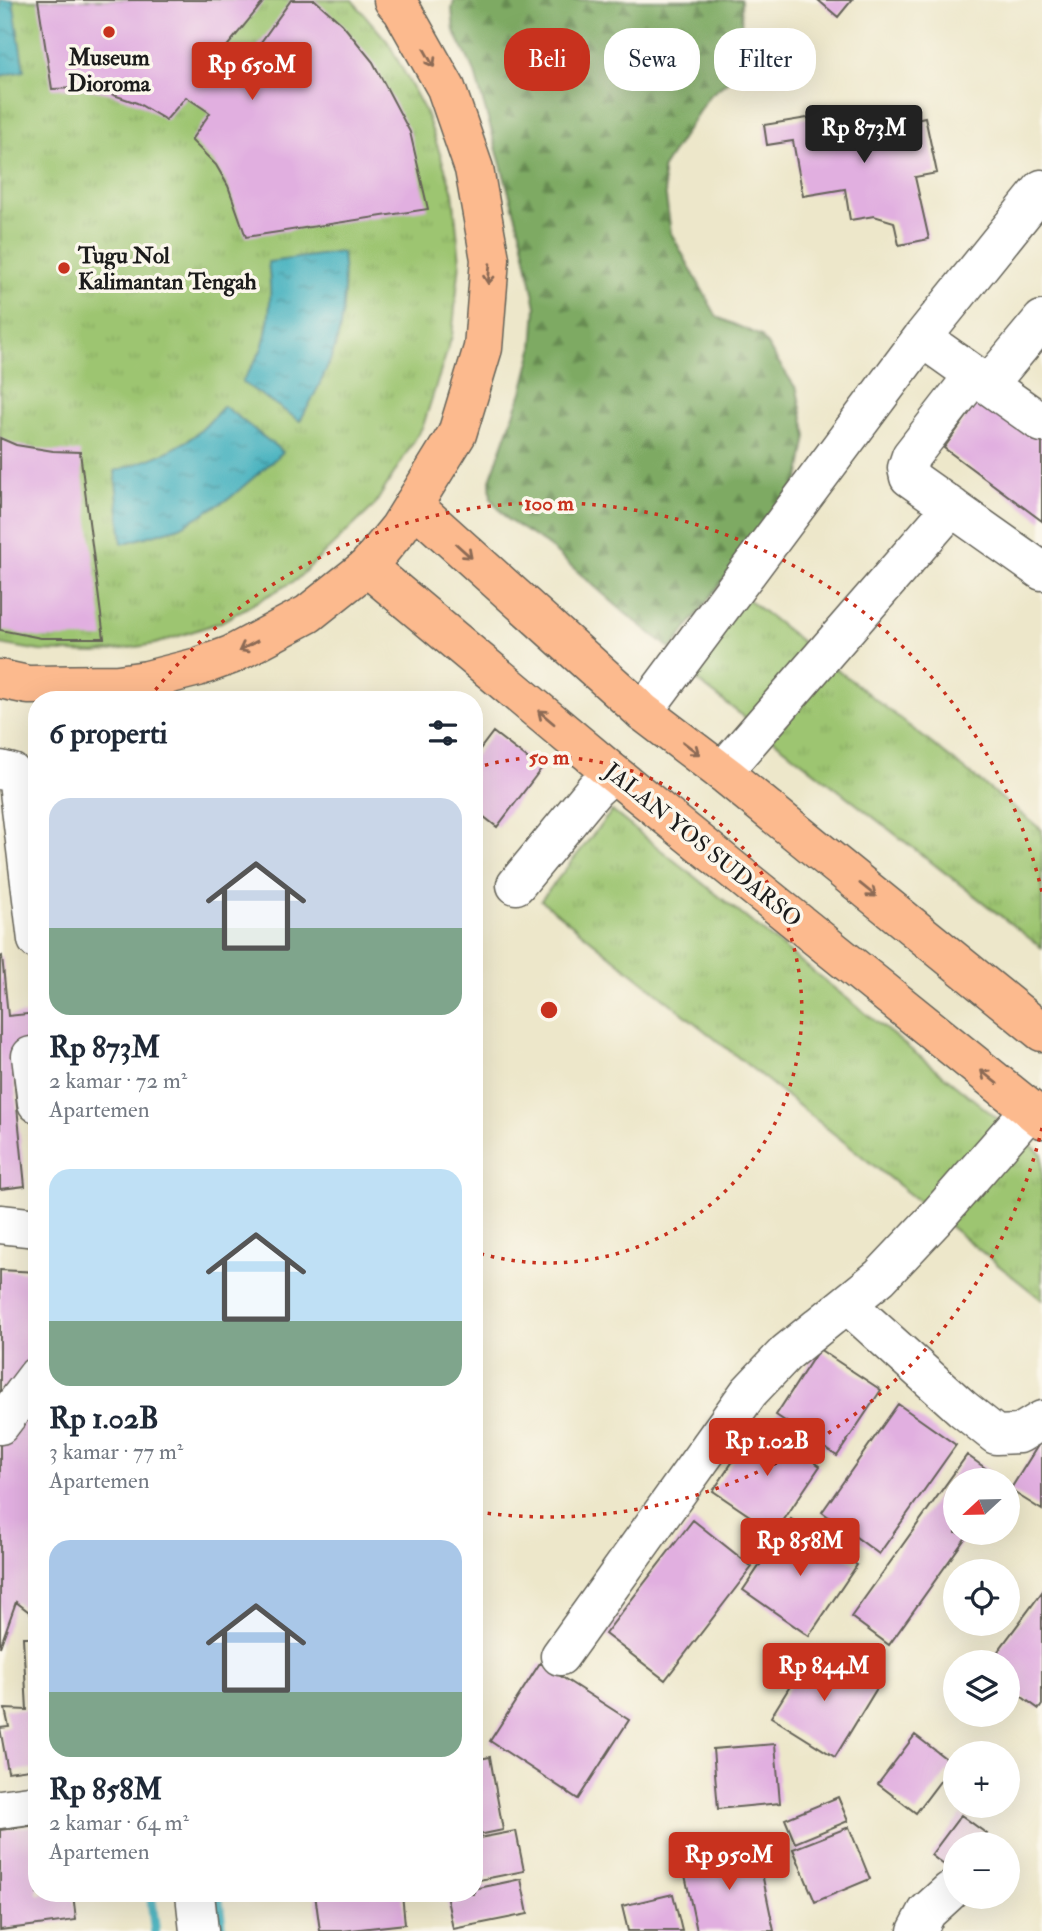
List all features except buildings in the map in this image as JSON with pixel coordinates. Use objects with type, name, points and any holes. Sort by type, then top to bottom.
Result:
[{"type":"main road","points":[[100,691],[231,656],[308,614],[367,567],[398,528],[457,434],[483,348],[490,259],[474,169],[446,88],[398,3]]},
{"type":"main road","points":[[413,505],[643,712],[722,772],[1042,1032]]},
{"type":"main road","name":"JALAN YOS SUDARSO","points":[[367,567],[613,773],[1036,1115]]},
{"type":"main road","points":[[22,688],[64,691]]},
{"type":"street","points":[[643,712],[922,338],[1042,188]]},
{"type":"street","points":[[1042,320],[981,380],[911,456],[907,468],[909,477],[1042,571]]},
{"type":"street","points":[[922,338],[1042,423]]},
{"type":"street","points":[[722,772],[952,507]]},
{"type":"street","points":[[0,770],[12,773],[18,783],[28,866]]},
{"type":"street","points":[[516,885],[595,789],[613,773]]},
{"type":"street","points":[[560,1656],[749,1392],[786,1353],[848,1306],[880,1277],[1036,1115]]},
{"type":"street","points":[[0,1224],[28,1227]]},
{"type":"street","points":[[848,1306],[961,1408],[996,1435],[1019,1434],[1042,1420]]},
{"type":"street","points":[[0,1425],[28,1388]]},
{"type":"street","points":[[0,1810],[28,1805]]},
{"type":"street","points":[[917,1931],[927,1912],[943,1897]]},
{"type":"street","points":[[196,1902],[199,1931]]},
{"type":"green space","points":[[0,0],[352,0],[388,42],[426,113],[453,192],[460,262],[452,336],[423,426],[374,506],[296,580],[221,622],[155,644],[96,653],[40,651],[0,644]]},
{"type":"green space","points":[[454,0],[741,0],[742,28],[714,28],[716,91],[708,97],[662,169],[671,233],[717,317],[761,336],[797,390],[807,436],[799,480],[671,649],[546,544],[508,520],[491,499],[490,480],[522,392],[533,349],[536,307],[522,238],[474,70],[454,31]]},
{"type":"green space","points":[[746,598],[1042,830],[1042,948],[690,675]]},
{"type":"green space","points":[[612,811],[1042,1154],[1042,1300],[541,900]]},
{"type":"water","points":[[0,0],[13,0],[24,71],[0,76]]},
{"type":"water","points":[[342,252],[344,300],[337,340],[322,379],[300,421],[242,382],[260,352],[265,337],[270,305],[268,262]]},
{"type":"water","points":[[224,406],[283,452],[230,498],[180,527],[122,544],[115,471],[182,444],[201,430]]},
{"type":"waterway","points":[[152,1902],[155,1931]]},
{"type":"waterway","points":[[219,1902],[222,1931]]},
{"type":"place","name":"Museum Dioroma","points":[[109,32]]},
{"type":"place","name":"Tugu Nol Kalimantan Tengah","points":[[64,268]]}]
